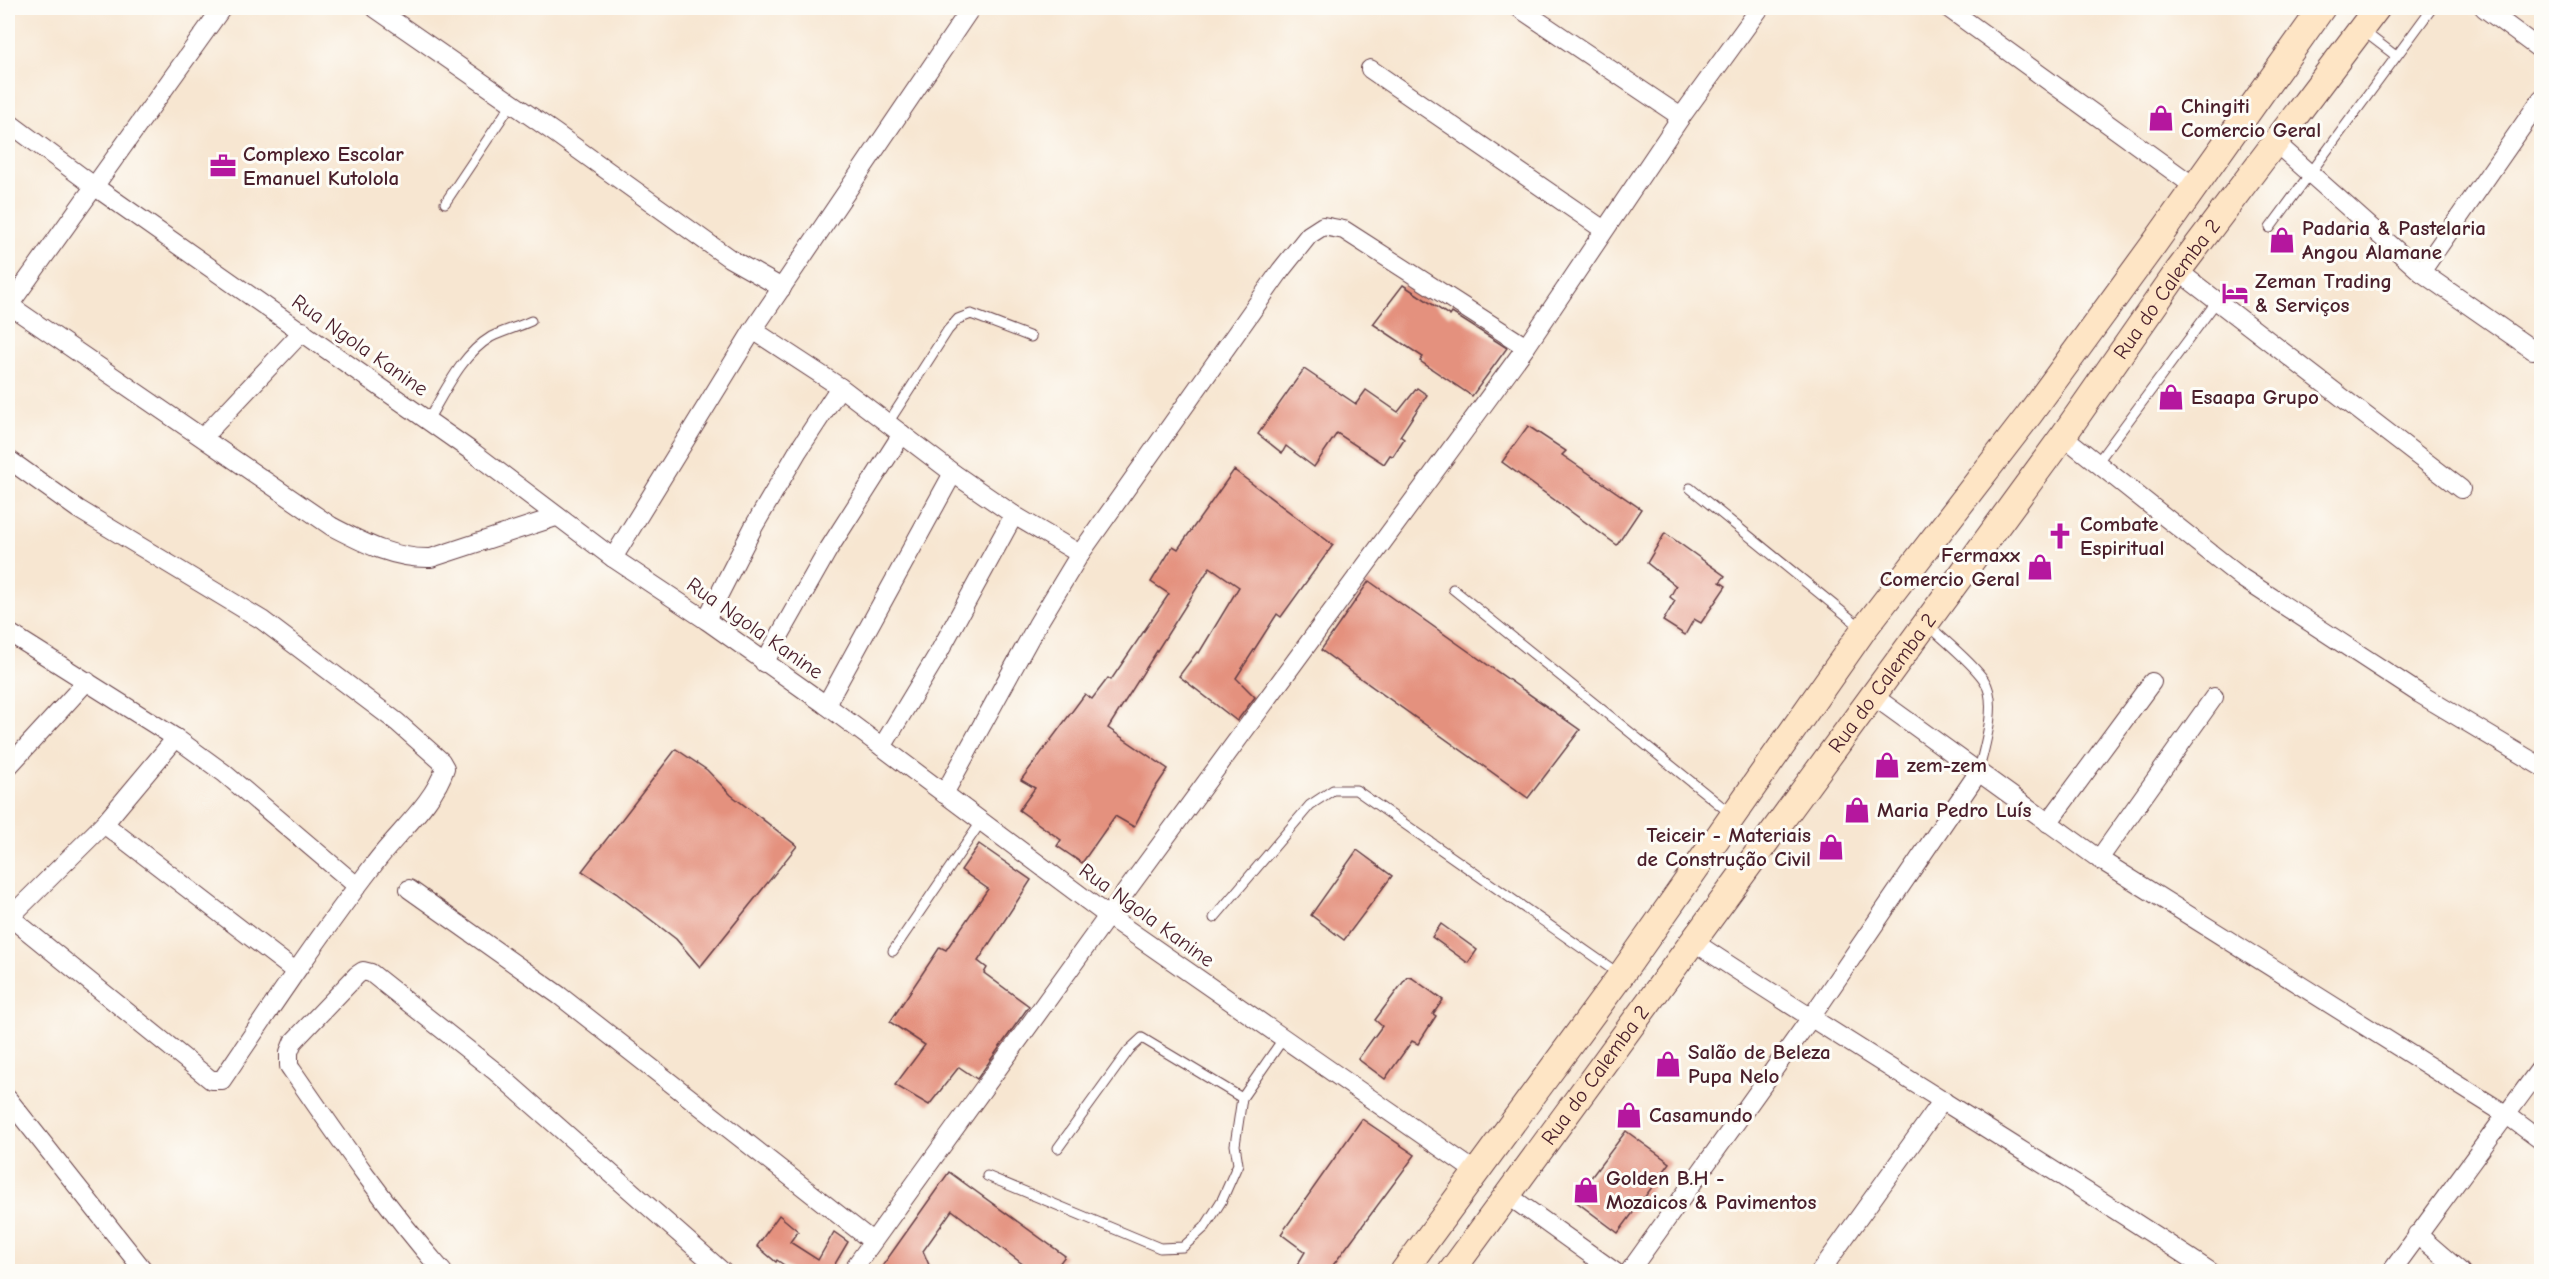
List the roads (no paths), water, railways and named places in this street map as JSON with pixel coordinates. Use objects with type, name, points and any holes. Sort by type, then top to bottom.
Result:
[{"type":"main road","name":"Rua do Calemba 2","points":[[1403,1272],[1621,975],[1864,630],[2029,415],[2322,8]]},
{"type":"main road","name":"Rua do Calemba 2","points":[[1458,1269],[1872,695],[2063,436],[2178,271],[2377,8]]},
{"type":"street","points":[[222,8],[8,306],[331,526],[381,551],[410,558],[431,558],[556,517]]},
{"type":"street","points":[[375,8],[729,258],[782,288]]},
{"type":"street","points":[[613,558],[753,330],[971,8]]},
{"type":"street","points":[[1519,8],[1681,117]]},
{"type":"street","points":[[851,1272],[1108,915],[1526,347],[1681,117],[1760,8]]},
{"type":"street","points":[[1948,8],[2194,188]]},
{"type":"street","points":[[2484,8],[2541,51]]},
{"type":"street","points":[[1370,69],[1604,230]]},
{"type":"street","points":[[2421,272],[2541,98]]},
{"type":"street","name":"Rua Ngola Kanine","points":[[8,122],[94,186],[428,420],[613,558],[826,705],[1108,915],[1476,1172]]},
{"type":"street","points":[[2276,143],[2421,272],[2533,350]]},
{"type":"street","points":[[944,794],[1037,626],[1080,554],[1281,270],[1309,236],[1323,226],[1344,230],[1526,347]]},
{"type":"street","points":[[2178,271],[2462,489]]},
{"type":"street","points":[[753,330],[840,387],[953,473],[1080,554]]},
{"type":"street","points":[[203,437],[303,332]]},
{"type":"street","points":[[706,620],[754,526],[798,451],[840,387]]},
{"type":"street","points":[[764,663],[895,428]]},
{"type":"street","points":[[2063,436],[2242,578],[2420,694],[2541,767]]},
{"type":"street","points":[[8,459],[78,509],[262,620],[397,722],[441,761],[445,768],[440,784],[357,886],[295,970],[222,1080],[211,1080],[9,918],[104,824],[177,738]]},
{"type":"street","points":[[826,705],[953,473]]},
{"type":"street","points":[[882,747],[938,654],[1014,514]]},
{"type":"street","points":[[8,632],[177,738],[224,773],[357,886]]},
{"type":"street","points":[[8,767],[87,681]]},
{"type":"street","points":[[2048,823],[2152,682]]},
{"type":"street","points":[[1872,695],[2099,859],[2507,1115],[2541,1142]]},
{"type":"street","points":[[2099,859],[2214,697]]},
{"type":"street","points":[[1629,1272],[1810,1019],[1978,773]]},
{"type":"street","points":[[104,824],[295,970]]},
{"type":"street","points":[[409,889],[560,996],[872,1241]]},
{"type":"street","points":[[1694,942],[1810,1019],[2068,1178],[2211,1272]]},
{"type":"street","points":[[443,1272],[375,1190],[289,1066],[293,1042],[363,971],[371,973],[496,1072],[723,1272]]},
{"type":"street","points":[[2391,1272],[2507,1115],[2541,1065]]},
{"type":"street","points":[[8,1099],[145,1272]]},
{"type":"street","points":[[1820,1272],[1943,1100]]},
{"type":"street","points":[[1509,1196],[1615,1272]]},
{"type":"street","points":[[2417,1234],[2461,1272]]},
{"type":"lane","points":[[2270,228],[2432,8]]},
{"type":"lane","points":[[2361,29],[2396,56]]},
{"type":"lane","points":[[445,203],[512,103]]},
{"type":"lane","points":[[2097,463],[2217,301]]},
{"type":"lane","points":[[895,428],[948,330],[958,319],[971,314],[1031,338]]},
{"type":"lane","points":[[428,420],[465,361],[477,347],[493,336],[531,321]]},
{"type":"lane","points":[[1690,488],[1864,630]]},
{"type":"lane","points":[[1453,589],[1733,816]]},
{"type":"lane","points":[[1926,622],[1986,681],[1991,701],[1988,728],[1978,773]]},
{"type":"lane","points":[[1214,918],[1310,805],[1333,790],[1356,790],[1621,975]]},
{"type":"lane","points":[[893,951],[981,822]]},
{"type":"lane","points":[[1058,1148],[1129,1050],[1142,1038],[1242,1098]]},
{"type":"lane","points":[[987,1176],[1160,1248],[1183,1247],[1205,1227],[1222,1200],[1238,1164],[1235,1145],[1242,1098],[1283,1039]]},
{"type":"place","name":"Chingiti Comercio Geral","points":[[2161,118]]},
{"type":"place","name":"Complexo Escolar Emanuel Kutolola","points":[[223,166]]},
{"type":"place","name":"Padaria & Pastelaria Angou Alamane","points":[[2282,240]]},
{"type":"place","name":"Zeman Trading & Serviços","points":[[2235,293]]},
{"type":"place","name":"Esaapa Grupo","points":[[2171,397]]},
{"type":"place","name":"Combate Espiritual","points":[[2060,536]]},
{"type":"place","name":"Fermaxx Comercio Geral","points":[[2040,567]]},
{"type":"place","name":"zem-zem","points":[[1887,765]]},
{"type":"place","name":"Maria Pedro Luís","points":[[1857,810]]},
{"type":"place","name":"Teiceir - Materiais de Construção Civil","points":[[1831,847]]},
{"type":"place","name":"Salão de Beleza Pupa Nelo","points":[[1668,1064]]},
{"type":"place","name":"Casamundo","points":[[1629,1115]]},
{"type":"place","name":"Golden B.H - Mozaicos & Pavimentos","points":[[1586,1190]]}]
